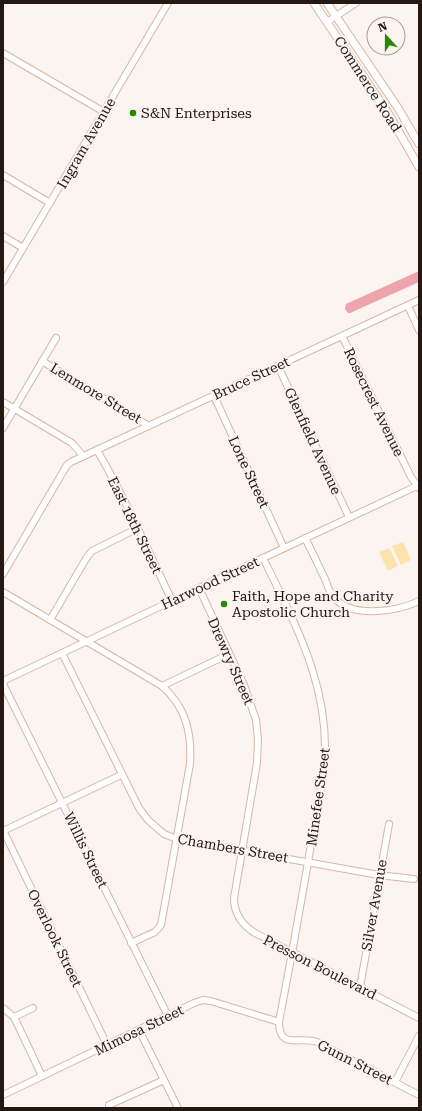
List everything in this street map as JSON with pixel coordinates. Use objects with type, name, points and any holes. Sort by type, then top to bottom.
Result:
[{"type":"main road","name":"Commerce Road","points":[[314,3],[388,113],[419,167]]},
{"type":"main road","name":"Commerce Road","points":[[327,3],[398,108],[419,144]]},
{"type":"street","name":"Ingram Avenue","points":[[3,282],[168,3]]},
{"type":"street","points":[[327,22],[356,3]]},
{"type":"street","points":[[3,53],[104,112]]},
{"type":"street","points":[[3,175],[50,203]]},
{"type":"street","points":[[3,236],[23,248]]},
{"type":"street","name":"Bruce Street","points":[[3,574],[70,462],[419,300]]},
{"type":"street","points":[[408,306],[419,330]]},
{"type":"street","name":"Rosecrest Avenue","points":[[342,336],[407,470],[418,487]]},
{"type":"street","points":[[3,428],[56,338]]},
{"type":"street","name":"Lenmore Street","points":[[42,361],[149,426]]},
{"type":"street","name":"Glenfield Avenue","points":[[278,366],[349,517]]},
{"type":"street","name":"Lone Street","points":[[214,396],[284,548]]},
{"type":"street","points":[[3,402],[72,443],[84,456]]},
{"type":"street","name":"East 18th Street","points":[[97,450],[106,464],[172,600]]},
{"type":"street","name":"Harwood Street","points":[[3,683],[172,600],[349,517],[418,487]]},
{"type":"street","points":[[50,620],[92,551],[138,528]]},
{"type":"street","points":[[306,538],[332,596],[342,605],[372,611],[405,607],[419,601]]},
{"type":"street","name":"Minefee Street","points":[[263,558],[303,640],[322,707],[325,737],[325,762],[279,1022]]},
{"type":"street","name":"Drewry Street","points":[[198,588],[251,702],[256,720],[258,740],[257,768],[234,903]]},
{"type":"street","points":[[3,592],[162,686],[176,702],[184,715],[190,740],[190,764],[161,925],[155,932],[131,943]]},
{"type":"street","name":"Chambers Street","points":[[62,653],[122,775],[143,814],[164,834],[177,839],[379,875],[414,879]]},
{"type":"street","points":[[162,686],[229,654]]},
{"type":"street","name":"Willis Street","points":[[3,683],[168,1016]]},
{"type":"street","points":[[3,831],[122,775]]},
{"type":"street","name":"Silver Avenue","points":[[360,987],[389,824]]},
{"type":"street","name":"Overlook Street","points":[[3,831],[107,1045]]},
{"type":"street","name":"Presson Boulevard","points":[[234,903],[240,919],[248,928],[292,953],[419,1018]]},
{"type":"street","name":"Mimosa Street","points":[[3,1095],[194,1003],[207,1000],[279,1022]]},
{"type":"street","points":[[3,1008],[14,1017],[42,1076]]},
{"type":"street","points":[[14,1017],[33,1008]]},
{"type":"street","name":"Gunn Street","points":[[279,1022],[281,1034],[285,1039],[308,1039],[317,1042],[419,1095]]},
{"type":"street","points":[[139,1030],[178,1108]]},
{"type":"street","points":[[395,1082],[419,1036]]},
{"type":"street","points":[[109,1105],[164,1080]]},
{"type":"shaded area","points":[[419,271],[419,282],[350,313],[348,313],[345,309],[346,304]]},
{"type":"shaded area","points":[[403,542],[411,560],[401,565],[392,546]]},
{"type":"shaded area","points":[[389,548],[398,566],[388,571],[379,552]]},
{"type":"place","name":"S&N Enterprises","points":[[133,113]]},
{"type":"place","name":"Faith, Hope and Charity Apostolic Church","points":[[224,604]]}]
